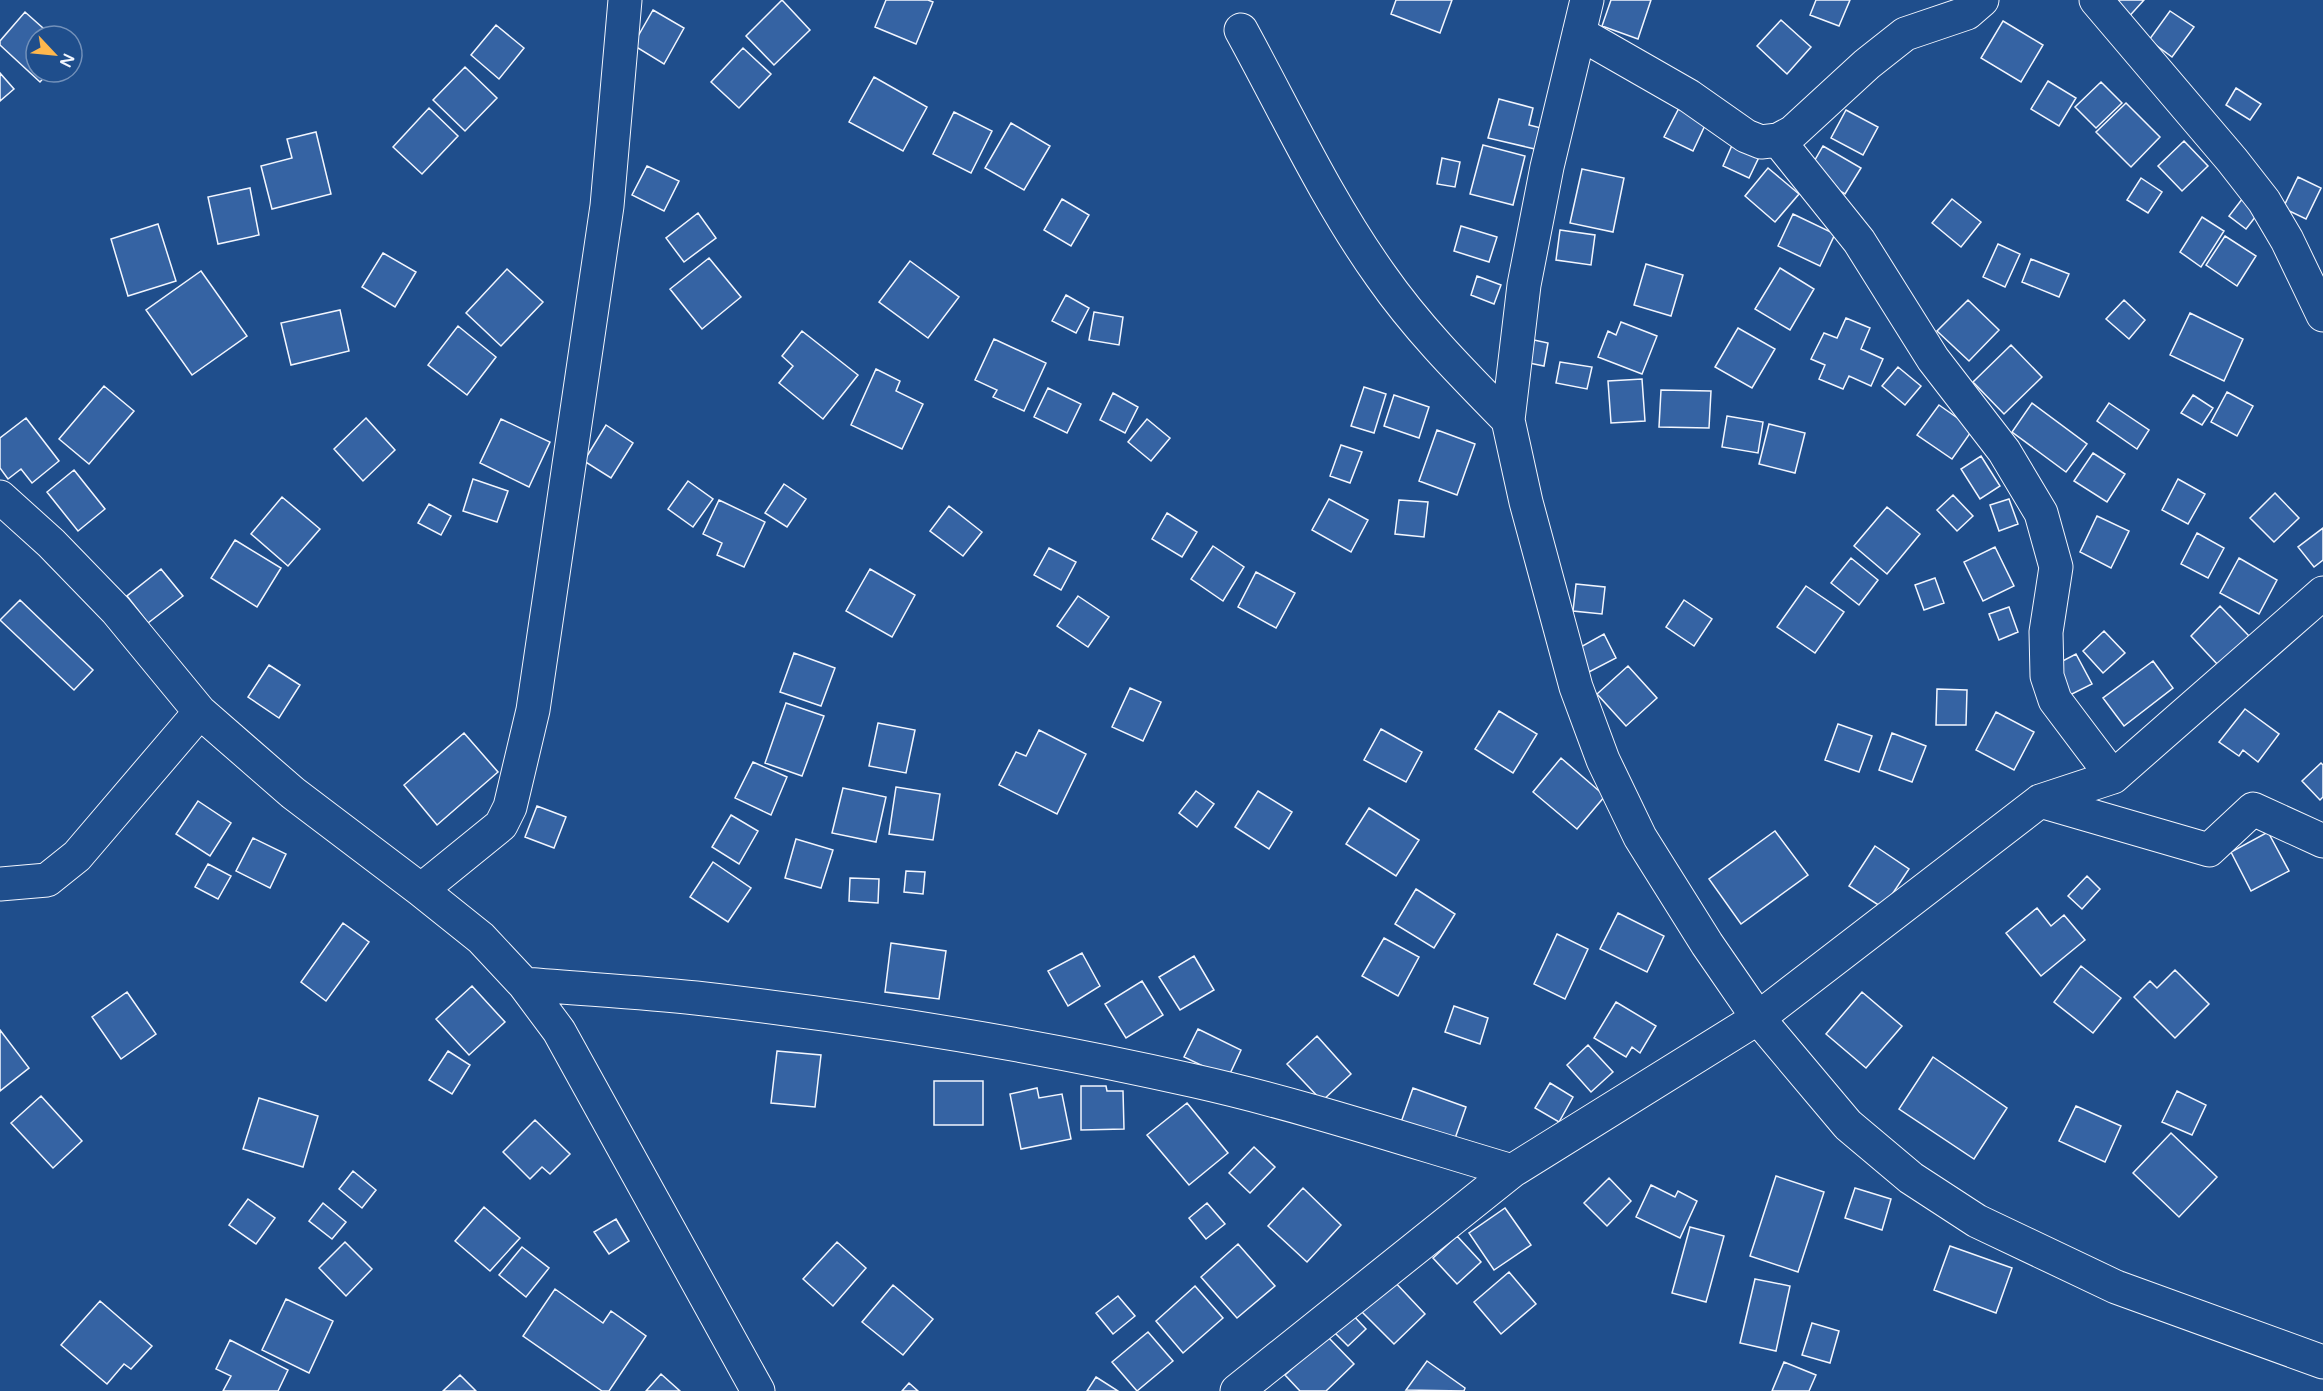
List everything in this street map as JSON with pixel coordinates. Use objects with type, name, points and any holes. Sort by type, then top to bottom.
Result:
[{"type":"street","points":[[422,890],[501,825],[510,807],[533,710],[607,206],[625,0]]},
{"type":"street","points":[[1587,0],[1547,167],[1524,285],[1508,420],[1549,593],[1576,687],[1603,760],[1640,837],[1758,1018],[1848,1125],[1911,1178],[1977,1221],[2116,1287],[2323,1362]]},
{"type":"street","points":[[1579,33],[1689,96],[1746,136],[1761,142],[1778,140],[1793,132],[1867,64],[1905,34],[1967,13],[1982,0]]},
{"type":"street","points":[[2096,0],[2264,201],[2287,240],[2323,315]]},
{"type":"street","points":[[1241,30],[1344,221],[1381,277],[1424,332],[1508,420]]},
{"type":"street","points":[[1778,140],[1859,240],[1933,358],[2004,451],[2041,513],[2055,567],[2046,632],[2047,676],[2055,700],[2113,777]]},
{"type":"street","points":[[0,497],[51,543],[116,610],[200,712],[293,793],[422,890],[480,938],[524,984],[559,1031],[758,1391]]},
{"type":"street","points":[[1237,1391],[1512,1171],[1758,1018],[2040,801],[2113,777],[2323,593]]},
{"type":"street","points":[[0,884],[46,880],[77,856],[200,712]]},
{"type":"street","points":[[2040,801],[2209,850],[2253,810],[2323,841]]},
{"type":"street","points":[[524,984],[695,998],[897,1024],[1036,1047],[1197,1081],[1279,1102],[1512,1171]]},
{"type":"building","points":[[782,0],[810,30],[774,65],[746,36]]},
{"type":"building","points":[[886,0],[933,2],[916,44],[875,27]]},
{"type":"building","points":[[1396,0],[1452,0],[1440,33],[1391,14]]},
{"type":"building","points":[[1611,0],[1651,0],[1638,39],[1602,26]]},
{"type":"building","points":[[1816,0],[1850,0],[1839,26],[1810,15]]},
{"type":"building","points":[[2102,0],[2144,0],[2125,21]]},
{"type":"building","points":[[653,10],[684,28],[664,64],[633,45]]},
{"type":"building","points":[[2170,11],[2194,27],[2172,57],[2149,40]]},
{"type":"building","points":[[25,12],[38,24],[24,24],[24,67],[0,45],[0,41]]},
{"type":"building","points":[[1781,20],[1811,47],[1787,74],[1757,46]]},
{"type":"building","points":[[2003,21],[2043,45],[2021,82],[1981,58]]},
{"type":"building","points":[[496,25],[524,48],[499,79],[471,55]]},
{"type":"building","points":[[743,48],[771,74],[739,108],[711,82]]},
{"type":"building","points":[[465,67],[497,98],[465,131],[433,100]]},
{"type":"building","points":[[0,73],[14,89],[0,101]]},
{"type":"building","points":[[874,77],[927,107],[903,151],[849,122]]},
{"type":"building","points":[[2048,81],[2076,98],[2059,126],[2031,109]]},
{"type":"building","points":[[2101,82],[2122,103],[2096,128],[2075,107]]},
{"type":"building","points":[[2236,88],[2261,104],[2250,120],[2226,105]]},
{"type":"building","points":[[1499,99],[1533,108],[1529,125],[1541,128],[1535,149],[1488,138]]},
{"type":"building","points":[[2126,103],[2160,137],[2131,167],[2096,132]]},
{"type":"building","points":[[429,108],[458,136],[422,174],[393,147]]},
{"type":"building","points":[[1679,108],[1707,121],[1693,151],[1664,137]]},
{"type":"building","points":[[1846,110],[1878,127],[1863,155],[1831,138]]},
{"type":"building","points":[[954,112],[992,131],[971,173],[933,154]]},
{"type":"building","points":[[1011,123],[1050,146],[1024,190],[985,168]]},
{"type":"building","points":[[316,132],[331,194],[272,209],[261,166],[292,158],[287,139]]},
{"type":"building","points":[[2184,141],[2208,166],[2182,191],[2158,166]]},
{"type":"building","points":[[1733,143],[1760,155],[1749,178],[1723,166]]},
{"type":"building","points":[[1483,145],[1525,156],[1513,205],[1470,194]]},
{"type":"building","points":[[1823,146],[1861,168],[1845,194],[1808,172]]},
{"type":"building","points":[[1442,158],[1460,162],[1455,187],[1437,184]]},
{"type":"building","points":[[647,166],[679,181],[664,211],[632,195]]},
{"type":"building","points":[[1768,168],[1799,194],[1775,222],[1745,196]]},
{"type":"building","points":[[1582,169],[1624,178],[1613,232],[1570,223]]},
{"type":"building","points":[[2298,177],[2321,188],[2306,219],[2283,208]]},
{"type":"building","points":[[2141,178],[2162,192],[2148,213],[2127,200]]},
{"type":"building","points":[[250,188],[259,235],[218,244],[208,197]]},
{"type":"building","points":[[2246,194],[2263,207],[2246,229],[2229,216]]},
{"type":"building","points":[[1062,199],[1089,215],[1071,246],[1044,230]]},
{"type":"building","points":[[1952,199],[1981,222],[1961,247],[1932,223]]},
{"type":"building","points":[[698,213],[716,238],[684,262],[666,238]]},
{"type":"building","points":[[1793,214],[1835,234],[1820,266],[1778,246]]},
{"type":"building","points":[[2202,217],[2224,231],[2201,267],[2180,252]]},
{"type":"building","points":[[158,224],[176,281],[128,296],[111,239]]},
{"type":"building","points":[[1461,226],[1497,237],[1489,262],[1454,251]]},
{"type":"building","points":[[1560,230],[1595,235],[1591,265],[1556,260]]},
{"type":"building","points":[[2225,236],[2256,256],[2237,286],[2206,265]]},
{"type":"building","points":[[1998,244],[2020,254],[2005,287],[1983,277]]},
{"type":"building","points":[[383,253],[416,272],[395,307],[362,287]]},
{"type":"building","points":[[709,258],[741,297],[702,329],[670,289]]},
{"type":"building","points":[[2031,259],[2069,274],[2059,297],[2022,282]]},
{"type":"building","points":[[910,261],[959,297],[928,338],[879,302]]},
{"type":"building","points":[[1646,264],[1683,275],[1671,316],[1634,305]]},
{"type":"building","points":[[1780,268],[1814,289],[1790,330],[1755,309]]},
{"type":"building","points":[[507,269],[543,302],[501,346],[466,313]]},
{"type":"building","points":[[201,271],[247,336],[192,375],[146,310]]},
{"type":"building","points":[[1477,276],[1501,285],[1494,304],[1471,295]]},
{"type":"building","points":[[1066,295],[1089,308],[1076,333],[1052,321]]},
{"type":"building","points":[[1968,300],[1999,330],[1969,361],[1937,331]]},
{"type":"building","points":[[2124,300],[2145,320],[2129,339],[2106,319]]},
{"type":"building","points":[[340,310],[349,351],[291,365],[281,323]]},
{"type":"building","points":[[1094,312],[1123,317],[1119,345],[1089,340]]},
{"type":"building","points":[[2190,313],[2243,339],[2224,381],[2170,355]]},
{"type":"building","points":[[1846,318],[1870,328],[1861,349],[1883,359],[1871,386],[1849,376],[1843,389],[1819,379],[1825,365],[1811,359],[1824,333],[1837,338]]},
{"type":"building","points":[[1621,322],[1657,336],[1642,374],[1598,357],[1608,331],[1616,335]]},
{"type":"building","points":[[458,326],[496,357],[467,395],[428,365]]},
{"type":"building","points":[[1738,328],[1775,349],[1752,388],[1715,367]]},
{"type":"building","points":[[802,331],[858,375],[823,419],[779,383],[793,366],[782,356]]},
{"type":"building","points":[[994,339],[1046,363],[1024,411],[993,397],[997,390],[975,380]]},
{"type":"building","points":[[1534,340],[1548,343],[1544,366],[1529,363]]},
{"type":"building","points":[[2011,345],[2042,377],[2004,414],[1973,382]]},
{"type":"building","points":[[1560,362],[1592,367],[1587,389],[1556,383]]},
{"type":"building","points":[[1898,367],[1921,386],[1905,405],[1882,386]]},
{"type":"building","points":[[876,369],[900,381],[896,391],[923,404],[902,449],[851,425]]},
{"type":"building","points":[[1642,379],[1645,421],[1611,423],[1608,381]]},
{"type":"building","points":[[104,386],[134,411],[89,464],[59,439]]},
{"type":"building","points":[[1364,387],[1386,394],[1374,433],[1351,426]]},
{"type":"building","points":[[1048,388],[1081,404],[1067,433],[1034,417]]},
{"type":"building","points":[[1661,390],[1711,391],[1709,428],[1659,427]]},
{"type":"building","points":[[2227,392],[2253,406],[2237,436],[2211,422]]},
{"type":"building","points":[[1113,393],[1138,407],[1125,433],[1100,420]]},
{"type":"building","points":[[1394,395],[1429,407],[1419,438],[1384,426]]},
{"type":"building","points":[[2193,395],[2213,408],[2202,425],[2181,413]]},
{"type":"building","points":[[2032,403],[2087,444],[2066,472],[2012,432]]},
{"type":"building","points":[[2109,403],[2149,430],[2137,449],[2097,421]]},
{"type":"building","points":[[1939,405],[1973,429],[1952,459],[1917,435]]},
{"type":"building","points":[[1727,416],[1763,422],[1758,453],[1722,447]]},
{"type":"building","points":[[26,418],[59,461],[32,483],[21,469],[8,479],[0,468],[0,438]]},
{"type":"building","points":[[366,418],[395,450],[363,481],[334,449]]},
{"type":"building","points":[[501,419],[550,442],[529,487],[480,463]]},
{"type":"building","points":[[1147,419],[1170,438],[1151,461],[1128,442]]},
{"type":"building","points":[[1769,424],[1805,433],[1795,473],[1759,464]]},
{"type":"building","points":[[606,425],[633,443],[611,478],[584,461]]},
{"type":"building","points":[[1437,430],[1475,444],[1457,495],[1419,481]]},
{"type":"building","points":[[1341,445],[1362,452],[1350,483],[1330,476]]},
{"type":"building","points":[[2093,453],[2125,474],[2107,502],[2074,481]]},
{"type":"building","points":[[1981,456],[2000,486],[1980,499],[1961,469]]},
{"type":"building","points":[[74,470],[105,509],[78,531],[47,492]]},
{"type":"building","points":[[473,479],[508,491],[497,522],[463,511]]},
{"type":"building","points":[[2178,479],[2205,494],[2188,524],[2162,510]]},
{"type":"building","points":[[688,481],[713,499],[693,527],[668,509]]},
{"type":"building","points":[[784,484],[806,499],[787,527],[765,513]]},
{"type":"building","points":[[2275,493],[2299,518],[2274,542],[2250,518]]},
{"type":"building","points":[[1953,495],[1973,516],[1957,531],[1937,510]]},
{"type":"building","points":[[282,497],[320,529],[288,566],[251,534]]},
{"type":"building","points":[[1329,499],[1368,520],[1351,552],[1312,530]]},
{"type":"building","points":[[2009,499],[2018,524],[1999,531],[1990,505]]},
{"type":"building","points":[[719,500],[765,522],[744,567],[717,555],[722,543],[703,534]]},
{"type":"building","points":[[1399,500],[1428,502],[1424,537],[1395,534]]},
{"type":"building","points":[[429,504],[451,516],[441,535],[418,523]]},
{"type":"building","points":[[949,506],[982,532],[963,556],[930,531]]},
{"type":"building","points":[[1887,507],[1920,534],[1887,574],[1854,546]]},
{"type":"building","points":[[1167,513],[1197,532],[1182,557],[1152,539]]},
{"type":"building","points":[[2097,516],[2129,531],[2111,568],[2080,552]]},
{"type":"building","points":[[2323,528],[2323,560],[2314,567],[2298,547]]},
{"type":"building","points":[[2197,533],[2224,548],[2208,578],[2181,564]]},
{"type":"building","points":[[235,540],[281,568],[257,607],[211,578]]},
{"type":"building","points":[[1213,546],[1244,567],[1223,601],[1191,579]]},
{"type":"building","points":[[1995,547],[2014,586],[1983,601],[1964,562]]},
{"type":"building","points":[[1049,548],[1076,562],[1061,590],[1034,575]]},
{"type":"building","points":[[1851,558],[1878,580],[1859,605],[1831,583]]},
{"type":"building","points":[[2239,558],[2277,580],[2259,614],[2220,593]]},
{"type":"building","points":[[161,569],[183,596],[148,623],[127,596]]},
{"type":"building","points":[[870,569],[915,595],[892,637],[846,611]]},
{"type":"building","points":[[1256,572],[1295,593],[1276,628],[1238,607]]},
{"type":"building","points":[[1935,578],[1944,603],[1924,610],[1915,585]]},
{"type":"building","points":[[1576,584],[1605,587],[1602,614],[1573,611]]},
{"type":"building","points":[[1806,586],[1844,612],[1815,653],[1777,627]]},
{"type":"building","points":[[1078,596],[1109,617],[1088,647],[1057,626]]},
{"type":"building","points":[[20,600],[93,670],[74,690],[0,620]]},
{"type":"building","points":[[1684,600],[1712,619],[1694,646],[1666,627]]},
{"type":"building","points":[[2220,606],[2249,636],[2218,665],[2191,636]]},
{"type":"building","points":[[2009,607],[2018,632],[1999,640],[1989,614]]},
{"type":"building","points":[[2104,631],[2125,653],[2103,673],[2083,651]]},
{"type":"building","points":[[1604,634],[1616,658],[1589,672],[1577,649]]},
{"type":"building","points":[[794,653],[835,668],[821,706],[780,692]]},
{"type":"building","points":[[2076,654],[2092,684],[2064,698],[2049,668]]},
{"type":"building","points":[[2153,661],[2173,688],[2124,726],[2103,698]]},
{"type":"building","points":[[269,665],[300,685],[279,718],[248,697]]},
{"type":"building","points":[[1628,666],[1657,698],[1626,726],[1597,694]]},
{"type":"building","points":[[1130,688],[1161,702],[1143,741],[1112,727]]},
{"type":"building","points":[[1937,689],[1967,690],[1966,725],[1936,725]]},
{"type":"building","points":[[786,703],[824,716],[802,776],[765,763]]},
{"type":"building","points":[[2245,709],[2279,734],[2258,762],[2243,750],[2239,756],[2219,742]]},
{"type":"building","points":[[1499,711],[1537,734],[1513,773],[1475,749]]},
{"type":"building","points":[[1996,712],[2034,732],[2014,770],[1976,750]]},
{"type":"building","points":[[878,723],[915,730],[906,773],[869,766]]},
{"type":"building","points":[[1838,724],[1872,736],[1859,772],[1825,760]]},
{"type":"building","points":[[1381,729],[1422,752],[1406,782],[1364,760]]},
{"type":"building","points":[[1039,730],[1086,754],[1057,814],[999,785],[1016,752],[1026,756]]},
{"type":"building","points":[[464,733],[498,772],[437,825],[404,785]]},
{"type":"building","points":[[1892,733],[1926,746],[1912,782],[1879,770]]},
{"type":"building","points":[[1561,758],[1605,796],[1577,829],[1533,792]]},
{"type":"building","points":[[753,762],[787,777],[771,815],[735,798]]},
{"type":"building","points":[[2321,763],[2323,765],[2323,797],[2320,800],[2302,781]]},
{"type":"building","points":[[896,787],[940,794],[933,840],[889,834]]},
{"type":"building","points":[[843,788],[886,797],[876,842],[832,833]]},
{"type":"building","points":[[1196,791],[1214,804],[1197,827],[1179,813]]},
{"type":"building","points":[[1258,791],[1292,812],[1269,849],[1235,827]]},
{"type":"building","points":[[198,801],[231,823],[210,856],[176,834]]},
{"type":"building","points":[[537,806],[566,817],[554,848],[525,837]]},
{"type":"building","points":[[1369,808],[1419,840],[1396,876],[1346,844]]},
{"type":"building","points":[[731,815],[758,831],[739,864],[712,847]]},
{"type":"building","points":[[1775,831],[1808,875],[1741,924],[1709,879]]},
{"type":"building","points":[[2268,832],[2289,871],[2251,891],[2231,852]]},
{"type":"building","points":[[253,838],[286,854],[270,888],[236,871]]},
{"type":"building","points":[[796,839],[833,850],[821,888],[785,878]]},
{"type":"building","points":[[1875,846],[1909,869],[1883,908],[1849,886]]},
{"type":"building","points":[[713,862],[751,888],[728,922],[690,897]]},
{"type":"building","points":[[208,864],[231,876],[218,899],[195,887]]},
{"type":"building","points":[[906,871],[925,872],[923,894],[904,892]]},
{"type":"building","points":[[2087,876],[2100,889],[2082,909],[2068,896]]},
{"type":"building","points":[[850,878],[879,879],[878,903],[849,901]]},
{"type":"building","points":[[1416,889],[1455,914],[1434,948],[1395,924]]},
{"type":"building","points":[[2037,908],[2051,926],[2064,915],[2085,940],[2041,976],[2006,933]]},
{"type":"building","points":[[1618,913],[1664,936],[1647,972],[1600,949]]},
{"type":"building","points":[[343,923],[369,942],[326,1001],[301,982]]},
{"type":"building","points":[[1557,934],[1588,949],[1565,999],[1534,984]]},
{"type":"building","points":[[1384,938],[1419,957],[1398,996],[1362,976]]},
{"type":"building","points":[[891,943],[946,951],[939,999],[885,992]]},
{"type":"building","points":[[1082,953],[1100,986],[1068,1006],[1048,971]]},
{"type":"building","points":[[1194,956],[1214,990],[1180,1010],[1159,977]]},
{"type":"building","points":[[2081,966],[2121,998],[2093,1033],[2054,1002]]},
{"type":"building","points":[[2175,970],[2209,1004],[2175,1038],[2134,997],[2150,981],[2157,988]]},
{"type":"building","points":[[1142,981],[1163,1015],[1126,1038],[1105,1004]]},
{"type":"building","points":[[472,986],[505,1022],[469,1055],[436,1019]]},
{"type":"building","points":[[127,992],[156,1034],[121,1059],[92,1017]]},
{"type":"building","points":[[1862,992],[1902,1026],[1866,1068],[1826,1034]]},
{"type":"building","points":[[1616,1002],[1656,1026],[1640,1053],[1632,1047],[1626,1057],[1594,1038]]},
{"type":"building","points":[[1454,1006],[1488,1018],[1480,1044],[1445,1032]]},
{"type":"building","points":[[1198,1029],[1241,1050],[1228,1078],[1184,1057]]},
{"type":"building","points":[[0,1030],[29,1068],[0,1091]]},
{"type":"building","points":[[1317,1036],[1351,1074],[1322,1101],[1287,1064]]},
{"type":"building","points":[[1588,1045],[1613,1072],[1591,1092],[1567,1065]]},
{"type":"building","points":[[448,1051],[470,1065],[452,1094],[429,1080]]},
{"type":"building","points":[[777,1051],[821,1055],[815,1107],[771,1103]]},
{"type":"building","points":[[1933,1057],[2007,1108],[1974,1159],[1899,1109]]},
{"type":"building","points":[[934,1081],[983,1081],[983,1125],[934,1125]]},
{"type":"building","points":[[1550,1083],[1573,1097],[1559,1122],[1535,1108]]},
{"type":"building","points":[[1081,1086],[1106,1086],[1107,1091],[1123,1091],[1124,1129],[1081,1130]]},
{"type":"building","points":[[1037,1088],[1039,1098],[1062,1094],[1071,1139],[1021,1149],[1010,1094]]},
{"type":"building","points":[[1413,1088],[1466,1107],[1452,1147],[1399,1128]]},
{"type":"building","points":[[2177,1091],[2206,1105],[2192,1135],[2162,1122]]},
{"type":"building","points":[[41,1096],[82,1141],[53,1168],[11,1123]]},
{"type":"building","points":[[259,1098],[318,1116],[303,1167],[243,1149]]},
{"type":"building","points":[[1187,1103],[1228,1153],[1189,1185],[1147,1135]]},
{"type":"building","points":[[2076,1106],[2121,1126],[2105,1162],[2059,1141]]},
{"type":"building","points":[[535,1120],[570,1154],[550,1174],[542,1167],[530,1179],[503,1152]]},
{"type":"building","points":[[2171,1133],[2217,1177],[2179,1217],[2133,1173]]},
{"type":"building","points":[[1254,1147],[1275,1167],[1250,1193],[1229,1173]]},
{"type":"building","points":[[353,1171],[376,1190],[362,1208],[339,1189]]},
{"type":"building","points":[[1776,1176],[1824,1192],[1798,1272],[1750,1256]]},
{"type":"building","points":[[1609,1178],[1631,1201],[1607,1226],[1584,1203]]},
{"type":"building","points":[[1651,1185],[1675,1197],[1678,1191],[1697,1201],[1680,1238],[1636,1217]]},
{"type":"building","points":[[1303,1188],[1341,1225],[1307,1262],[1268,1226]]},
{"type":"building","points":[[1855,1188],[1891,1199],[1882,1230],[1845,1218]]},
{"type":"building","points":[[248,1199],[275,1218],[256,1244],[229,1225]]},
{"type":"building","points":[[323,1203],[346,1222],[332,1239],[309,1221]]},
{"type":"building","points":[[1207,1203],[1225,1224],[1206,1239],[1189,1218]]},
{"type":"building","points":[[484,1207],[520,1238],[490,1271],[455,1241]]},
{"type":"building","points":[[1505,1208],[1531,1245],[1494,1270],[1469,1233]]},
{"type":"building","points":[[616,1219],[629,1241],[609,1254],[594,1232]]},
{"type":"building","points":[[1690,1227],[1724,1236],[1706,1302],[1672,1293]]},
{"type":"building","points":[[1457,1236],[1481,1262],[1457,1284],[1433,1258]]},
{"type":"building","points":[[345,1242],[372,1269],[346,1296],[319,1268]]},
{"type":"building","points":[[837,1242],[866,1268],[833,1306],[803,1279]]},
{"type":"building","points":[[1238,1244],[1275,1286],[1237,1318],[1201,1277]]},
{"type":"building","points":[[1950,1246],[2012,1268],[1996,1313],[1934,1290]]},
{"type":"building","points":[[522,1247],[549,1268],[526,1297],[499,1275]]},
{"type":"building","points":[[1509,1272],[1536,1304],[1501,1334],[1474,1302]]},
{"type":"building","points":[[1392,1279],[1425,1314],[1394,1344],[1360,1310]]},
{"type":"building","points":[[1755,1279],[1790,1286],[1776,1351],[1740,1343]]},
{"type":"building","points":[[893,1285],[933,1319],[903,1355],[862,1322]]},
{"type":"building","points":[[1195,1286],[1223,1318],[1183,1353],[1156,1321]]},
{"type":"building","points":[[555,1289],[603,1323],[611,1311],[646,1336],[609,1391],[602,1391],[523,1336]]},
{"type":"building","points":[[1118,1296],[1135,1316],[1113,1334],[1096,1313]]},
{"type":"building","points":[[286,1299],[333,1321],[309,1373],[262,1350]]},
{"type":"building","points":[[100,1301],[152,1346],[131,1369],[124,1364],[107,1384],[61,1345]]},
{"type":"building","points":[[1350,1312],[1366,1329],[1348,1346],[1332,1330]]},
{"type":"building","points":[[1812,1323],[1839,1331],[1830,1363],[1802,1355]]},
{"type":"building","points":[[1148,1332],[1173,1361],[1137,1391],[1112,1362]]},
{"type":"building","points":[[1327,1336],[1354,1364],[1326,1391],[1300,1391],[1285,1375]]},
{"type":"building","points":[[230,1340],[288,1370],[278,1391],[223,1391],[231,1376],[216,1369]]},
{"type":"building","points":[[1427,1361],[1465,1388],[1464,1391],[1406,1390]]},
{"type":"building","points":[[1784,1362],[1816,1375],[1809,1391],[1772,1391]]},
{"type":"building","points":[[661,1374],[680,1391],[646,1391]]},
{"type":"building","points":[[460,1375],[476,1391],[443,1391]]},
{"type":"building","points":[[1096,1377],[1118,1391],[1087,1391]]},
{"type":"building","points":[[909,1383],[918,1391],[902,1391]]}]
